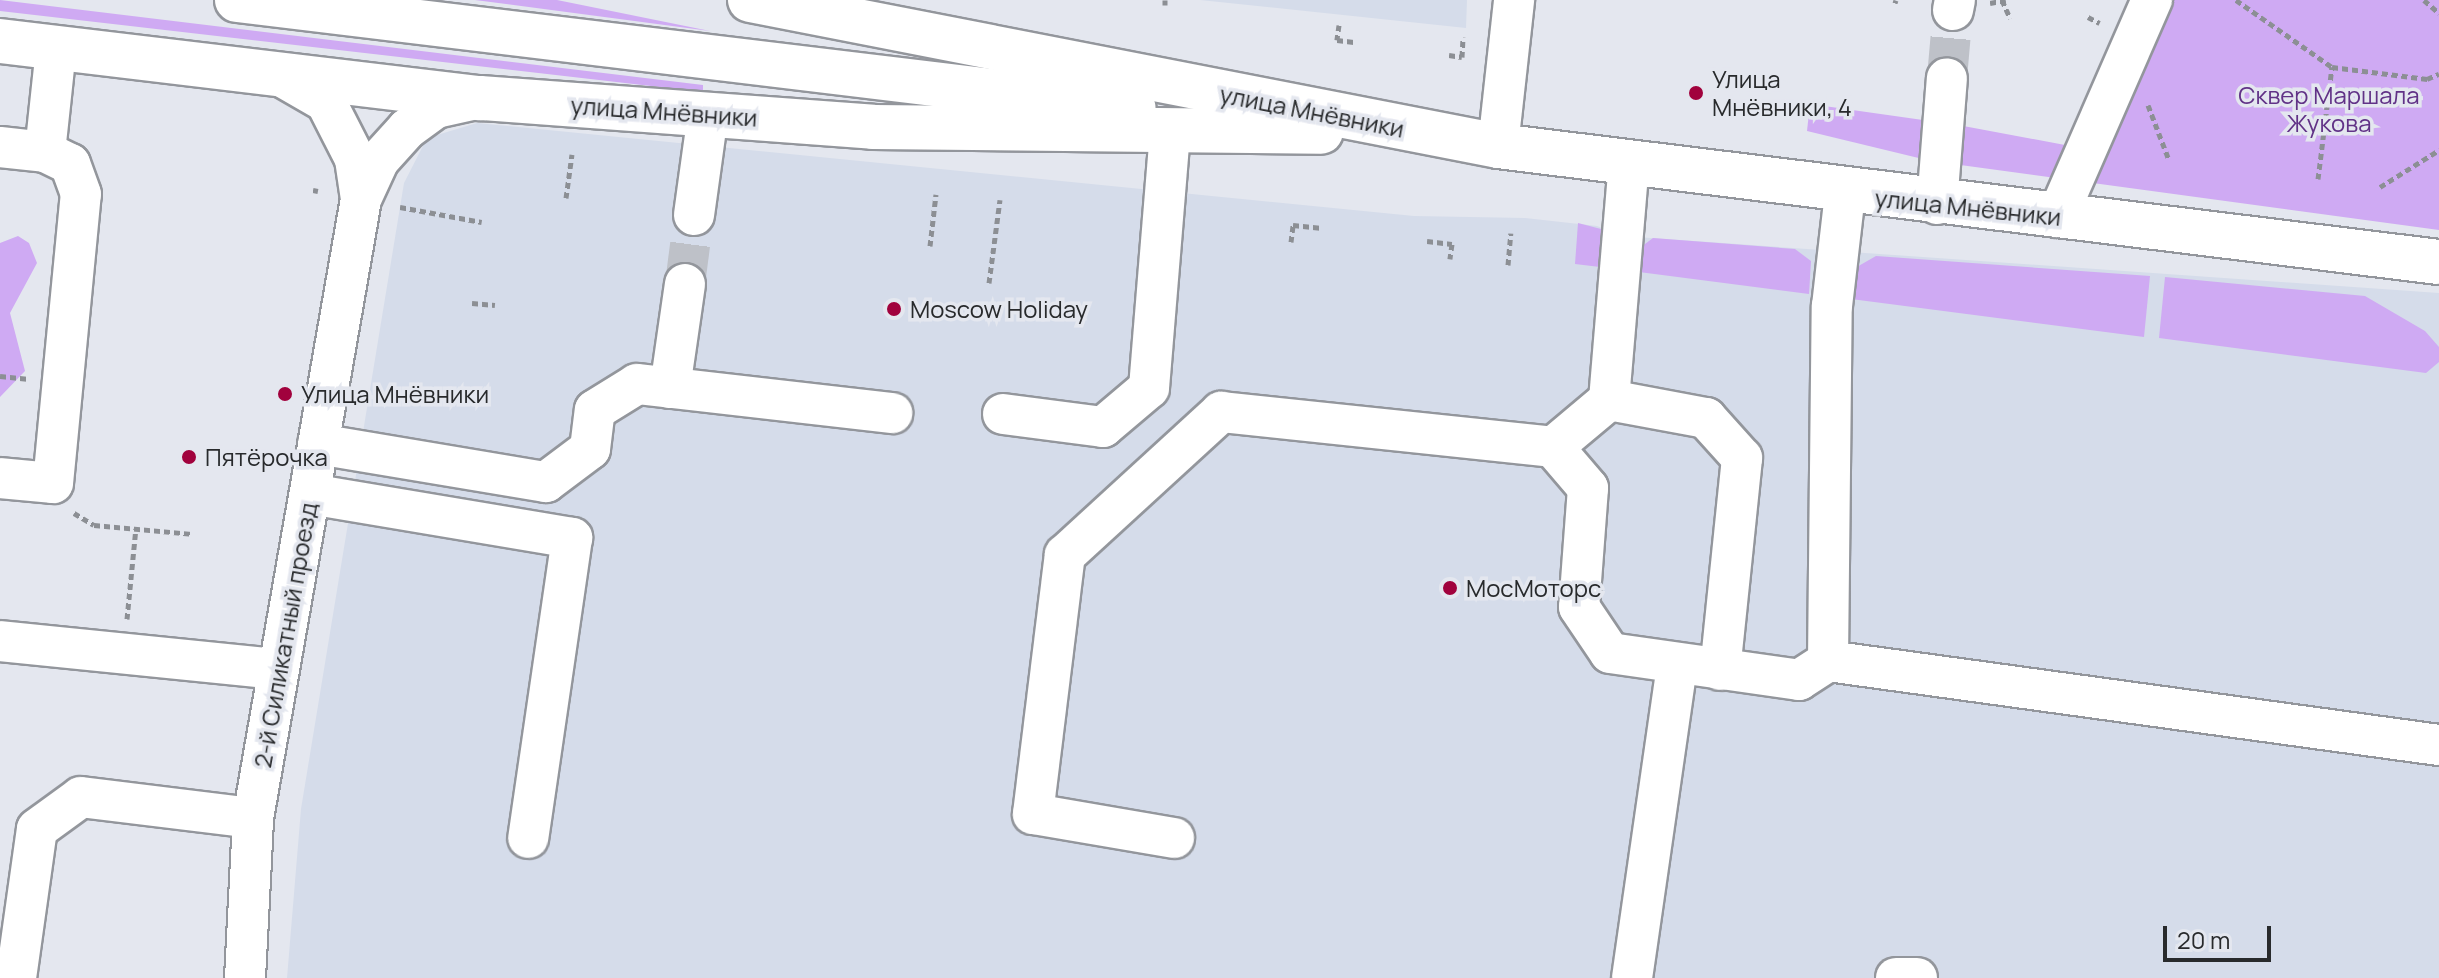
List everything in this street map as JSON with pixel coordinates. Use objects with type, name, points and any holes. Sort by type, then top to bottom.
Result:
[{"type":"main road","name":"улица Мнёвники","points":[[237,0],[1331,132],[1498,146],[1845,193],[2439,262]]},
{"type":"main road","name":"улица Мнёвники","points":[[750,0],[1498,146]]},
{"type":"main road","name":"улица Мнёвники","points":[[0,41],[481,98],[873,127],[1331,132]]},
{"type":"street","points":[[1498,146],[1514,0]]},
{"type":"street","points":[[2057,217],[2152,0]]},
{"type":"street","points":[[45,152],[56,49]]},
{"type":"street","name":"2-й Силикатный проезд","points":[[273,73],[326,102],[355,159],[361,199]]},
{"type":"street","points":[[1937,204],[1947,78]]},
{"type":"street","name":"2-й Силикатный проезд","points":[[245,978],[253,818],[361,199],[379,160],[407,129],[436,108],[481,98]]},
{"type":"street","points":[[694,215],[708,114]]},
{"type":"street","points":[[1003,414],[1103,427],[1149,388],[1170,132]]},
{"type":"street","points":[[0,147],[45,152],[76,170],[81,194],[53,483],[0,478]]},
{"type":"street","points":[[1553,447],[1609,400],[1629,164]]},
{"type":"street","points":[[1828,661],[1832,306],[1845,193]]},
{"type":"street","points":[[670,388],[685,284]]},
{"type":"street","points":[[318,444],[546,482],[590,449],[595,410],[637,384],[892,413]]},
{"type":"street","points":[[1609,400],[1706,418],[1742,458],[1720,670]]},
{"type":"street","points":[[1174,838],[1033,814],[1065,555],[1221,412],[1553,447],[1588,488],[1579,607],[1610,653],[1799,680],[1828,661],[2439,745]]},
{"type":"street","points":[[310,494],[572,538],[528,838]]},
{"type":"street","points":[[0,641],[78,640],[278,669]]},
{"type":"street","points":[[1632,978],[1677,664]]},
{"type":"street","points":[[16,978],[37,829],[81,797],[253,818]]},
{"type":"street","points":[[1896,978],[1917,978]]},
{"type":"path","points":[[2236,0],[2332,67],[2427,79],[2439,74]]},
{"type":"path","points":[[2424,0],[2439,13]]},
{"type":"path","points":[[2004,1],[2010,18]]},
{"type":"path","points":[[1339,25],[1337,40],[1354,42]]},
{"type":"path","points":[[1449,55],[1462,57],[1463,37]]},
{"type":"path","points":[[2318,179],[2332,67]]},
{"type":"path","points":[[2380,187],[2439,150]]},
{"type":"path","points":[[566,198],[572,154]]},
{"type":"path","points":[[930,246],[936,194]]},
{"type":"path","points":[[989,283],[1000,200]]},
{"type":"path","points":[[400,207],[482,222]]},
{"type":"path","points":[[1291,242],[1293,225],[1320,228]]},
{"type":"path","points":[[1508,265],[1511,233]]},
{"type":"path","points":[[1427,241],[1452,244],[1450,259]]},
{"type":"path","points":[[472,303],[495,305]]},
{"type":"path","points":[[53,483],[81,518],[192,534]]},
{"type":"path","points":[[127,620],[136,528]]},
{"type":"shaded area","points":[[1200,0],[1467,0],[1466,28]]},
{"type":"shaded area","points":[[477,123],[1414,216],[1525,218],[1597,226],[1622,236],[2439,293],[2439,978],[287,978],[301,809],[404,183],[427,138]]},
{"type":"green space","points":[[0,0],[703,85],[703,92],[0,11]]},
{"type":"green space","points":[[475,0],[557,0],[710,31]]},
{"type":"green space","name":"Сквер Маршала Жукова","points":[[2131,0],[2439,0],[2439,230],[1953,164],[1958,125],[2065,145]]},
{"type":"green space","points":[[1810,104],[1937,122],[1931,161],[1807,131]]},
{"type":"green space","points":[[1578,223],[1601,229],[1600,267],[1575,264]]},
{"type":"green space","points":[[18,236],[29,243],[37,263],[10,313],[25,371],[0,397],[0,243]]},
{"type":"green space","points":[[1653,238],[1795,249],[1811,261],[1809,294],[1639,272],[1641,247]]},
{"type":"green space","points":[[1876,256],[2150,276],[2144,337],[1851,299],[1855,268]]},
{"type":"green space","points":[[2165,277],[2365,296],[2425,331],[2439,347],[2439,362],[2426,373],[2159,338]]},
{"type":"tunnel","points":[[1947,78],[1953,10]]},
{"type":"tunnel","points":[[685,284],[694,215]]},
{"type":"place","name":"Улица Мнёвники, 4","points":[[1696,93]]},
{"type":"place","name":"Moscow Holiday","points":[[894,309]]},
{"type":"place","name":"Улица Мнёвники","points":[[285,394]]},
{"type":"place","name":"Пятёрочка","points":[[189,457]]},
{"type":"place","name":"МосМоторс","points":[[1450,588]]}]
